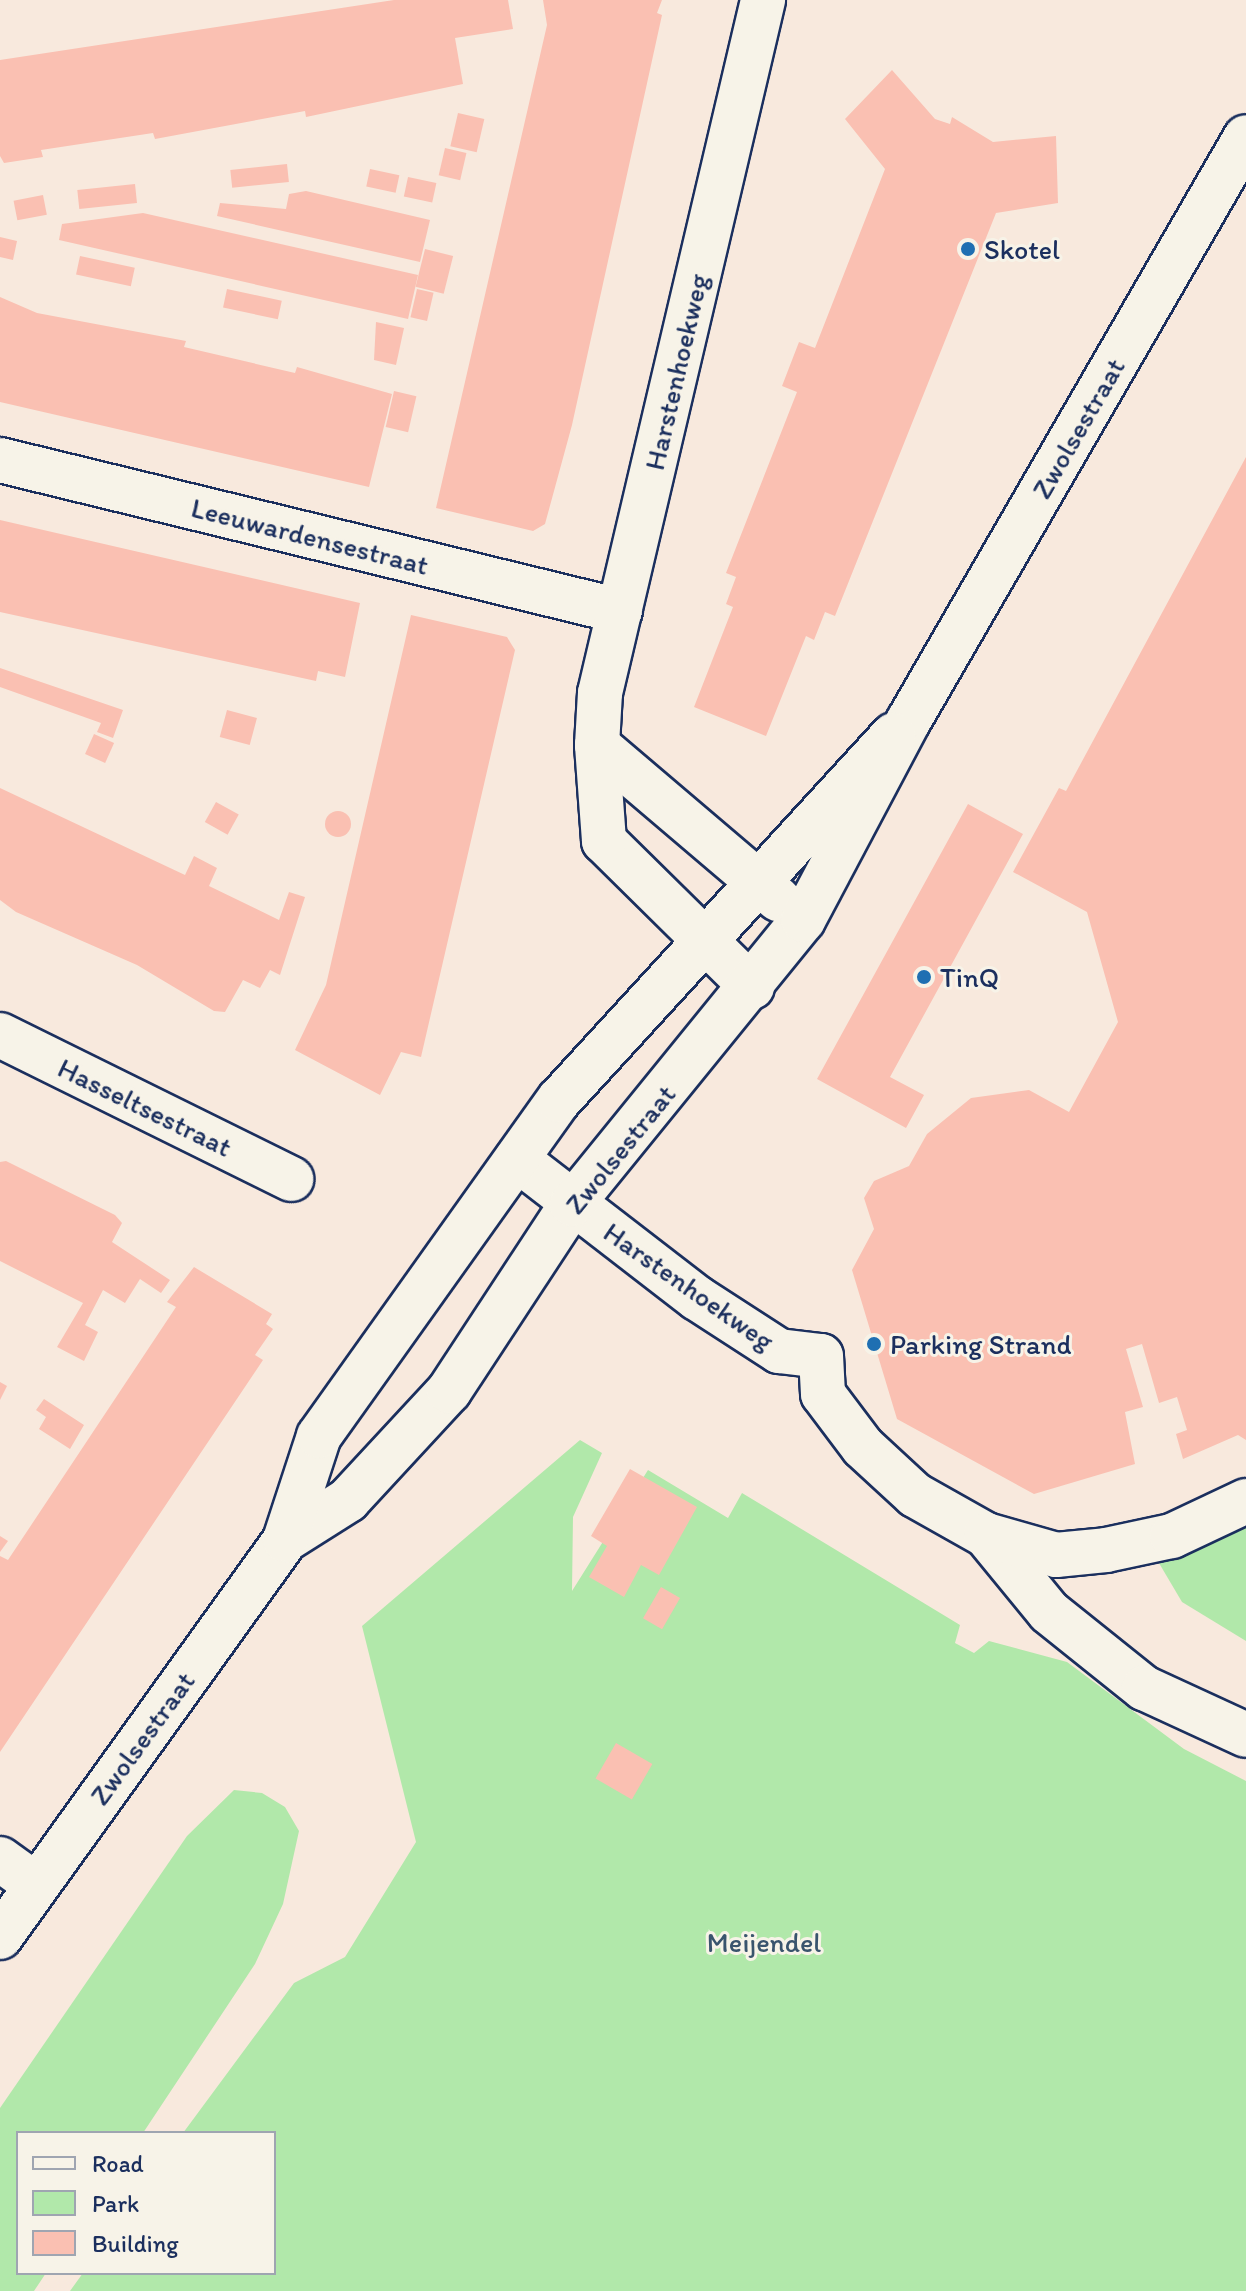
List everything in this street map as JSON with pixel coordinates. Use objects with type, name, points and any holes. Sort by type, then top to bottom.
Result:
[{"type":"street","name":"Harstenhoekweg","points":[[752,987],[604,841],[597,745],[620,611],[763,0]]},
{"type":"street","name":"Zwolsestraat","points":[[285,1540],[348,1500],[449,1391],[572,1204],[752,987],[803,920],[909,720],[1246,137]]},
{"type":"street","name":"Leeuwardensestraat","points":[[0,460],[620,611]]},
{"type":"street","name":"Zwolsestraat","points":[[0,1937],[285,1540],[319,1436],[517,1159],[701,940],[909,720]]},
{"type":"street","points":[[597,745],[803,920]]},
{"type":"street","name":"Hasseltsestraat","points":[[0,1035],[291,1179]]},
{"type":"street","name":"Harstenhoekweg","points":[[517,1159],[572,1204],[779,1351],[821,1356],[823,1394],[863,1447],[915,1495],[986,1535],[1049,1612],[1144,1688],[1246,1735]]},
{"type":"street","points":[[986,1535],[1056,1555],[1106,1550],[1172,1536],[1246,1501]]},
{"type":"street","points":[[0,1859],[36,1885]]},
{"type":"green space","name":"Meijendel","points":[[580,1440],[602,1453],[573,1517],[572,1591],[648,1470],[728,1518],[742,1493],[960,1625],[955,1643],[974,1653],[989,1641],[1067,1662],[1184,1749],[1246,1781],[1246,2291],[70,2291],[82,2275],[276,2275],[276,2131],[184,2131],[294,1983],[345,1957],[416,1842],[362,1626]]},
{"type":"green space","points":[[1246,1519],[1246,1641],[1182,1602],[1156,1558]]},
{"type":"green space","points":[[234,1790],[262,1793],[285,1807],[299,1831],[283,1904],[255,1964],[144,2131],[16,2131],[16,2275],[45,2275],[34,2291],[0,2291],[0,2108],[187,1836]]},
{"type":"building","points":[[394,0],[508,0],[513,29],[455,38],[463,84],[306,117],[305,111],[155,139],[153,133],[41,150],[43,157],[4,163],[0,156],[0,60]]},
{"type":"building","points":[[543,0],[662,0],[657,13],[662,15],[572,425],[545,524],[533,531],[436,508],[547,25]]},
{"type":"building","points":[[892,70],[935,119],[950,124],[952,117],[993,142],[1056,136],[1058,203],[996,213],[835,616],[825,612],[814,640],[806,636],[766,736],[694,707],[733,607],[726,604],[736,577],[726,573],[797,392],[782,386],[799,342],[815,348],[885,169],[845,119]]},
{"type":"building","points":[[458,113],[484,119],[477,152],[450,146]]},
{"type":"building","points":[[445,148],[466,153],[460,180],[439,175]]},
{"type":"building","points":[[287,164],[289,182],[232,188],[230,170]]},
{"type":"building","points":[[370,169],[399,175],[396,193],[366,187]]},
{"type":"building","points":[[408,177],[436,183],[432,203],[404,197]]},
{"type":"building","points":[[135,184],[137,203],[79,209],[77,190]]},
{"type":"building","points":[[306,191],[430,220],[420,262],[217,216],[220,203],[286,209],[289,194]]},
{"type":"building","points":[[43,195],[47,215],[17,220],[14,201]]},
{"type":"building","points":[[143,213],[418,275],[408,319],[59,240],[62,224]]},
{"type":"building","points":[[0,237],[17,241],[13,260],[0,257]]},
{"type":"building","points":[[425,249],[453,256],[444,294],[416,287]]},
{"type":"building","points":[[80,256],[135,268],[131,286],[76,275]]},
{"type":"building","points":[[227,289],[282,301],[278,319],[223,308]]},
{"type":"building","points":[[417,289],[434,293],[427,321],[410,317]]},
{"type":"building","points":[[0,297],[37,313],[186,341],[184,347],[295,373],[297,367],[392,394],[369,487],[0,402]]},
{"type":"building","points":[[376,322],[404,328],[396,365],[374,360]]},
{"type":"building","points":[[394,391],[416,396],[408,432],[386,427]]},
{"type":"building","points":[[1246,457],[1246,1440],[1238,1435],[1183,1459],[1176,1434],[1187,1430],[1177,1397],[1159,1403],[1142,1344],[1126,1349],[1143,1407],[1125,1412],[1135,1464],[1034,1494],[897,1419],[852,1270],[874,1229],[864,1198],[874,1181],[909,1166],[927,1134],[971,1098],[1029,1090],[1069,1112],[1118,1022],[1087,912],[1013,872],[1059,788],[1066,791]]},
{"type":"building","points":[[0,520],[360,603],[345,677],[318,671],[316,681],[0,612]]},
{"type":"building","points":[[411,615],[507,637],[515,650],[421,1057],[401,1052],[380,1095],[295,1050],[326,985]]},
{"type":"building","points":[[0,668],[123,710],[113,738],[97,732],[101,723],[0,687]]},
{"type":"building","points":[[227,710],[257,718],[250,745],[220,737]]},
{"type":"building","points":[[94,734],[114,743],[105,763],[85,754]]},
{"type":"building","points":[[0,788],[185,875],[194,856],[217,868],[209,886],[279,920],[289,892],[305,897],[280,975],[270,970],[260,988],[243,980],[225,1012],[214,1011],[137,965],[16,912],[0,900]]},
{"type":"building","points":[[216,802],[239,815],[228,835],[205,822]]},
{"type":"building","points":[[968,804],[1023,834],[890,1077],[924,1095],[906,1128],[817,1079]]},
{"type":"building","points":[[338,811],[347,815],[351,824],[347,833],[338,837],[329,833],[325,824],[329,815]]},
{"type":"building","points":[[6,1161],[115,1215],[122,1223],[112,1242],[170,1280],[161,1293],[140,1279],[125,1303],[103,1290],[85,1325],[98,1332],[84,1361],[57,1347],[83,1303],[0,1261],[0,1162]]},
{"type":"building","points":[[194,1267],[272,1314],[266,1324],[273,1329],[255,1355],[263,1360],[0,1752],[0,1556],[8,1560],[176,1307],[167,1302]]},
{"type":"building","points":[[0,1382],[7,1386],[0,1400]]},
{"type":"building","points":[[44,1399],[84,1425],[70,1449],[39,1429],[46,1417],[36,1410]]},
{"type":"building","points":[[630,1469],[697,1507],[659,1575],[641,1565],[624,1597],[589,1577],[607,1546],[591,1536]]},
{"type":"building","points":[[0,1536],[8,1541],[0,1552]]},
{"type":"building","points":[[661,1587],[680,1598],[662,1629],[643,1618]]},
{"type":"building","points":[[616,1743],[652,1764],[632,1800],[596,1779]]},
{"type":"place","name":"Skotel","points":[[968,249]]},
{"type":"place","name":"TinQ","points":[[924,977]]},
{"type":"place","name":"Parking Strand","points":[[874,1344]]}]
